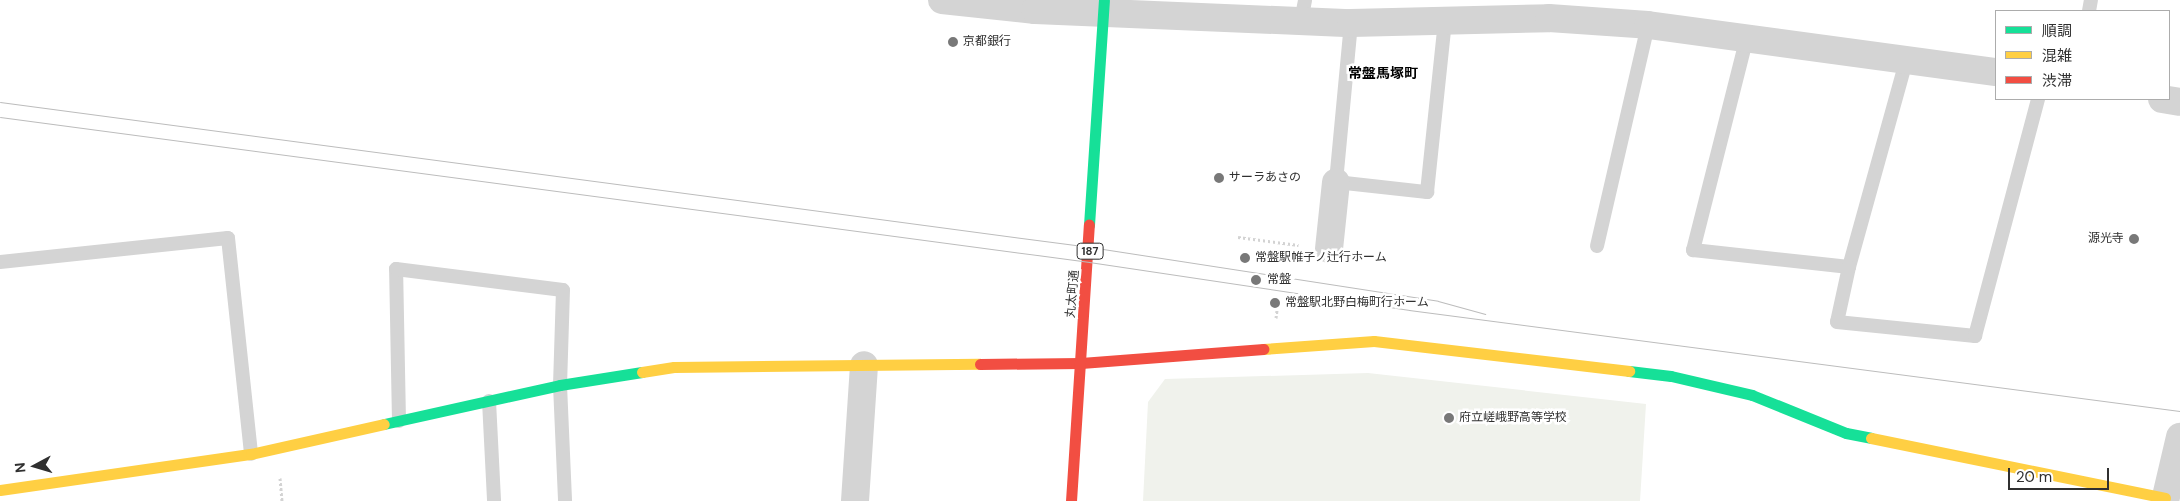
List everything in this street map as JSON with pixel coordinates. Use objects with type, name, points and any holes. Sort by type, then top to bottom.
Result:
[{"type":"street","points":[[942,0],[1034,10],[1104,6],[1303,10],[1351,23],[1446,10],[1648,25],[1907,58],[1995,72]]},
{"type":"street","name":"丸太町通","points":[[1071,501],[1104,6]]},
{"type":"street","points":[[1329,249],[1336,182]]},
{"type":"street","points":[[0,490],[251,454],[560,386],[674,367],[1081,363],[1374,341],[1661,375],[1752,395],[1846,434],[2165,499],[2180,436]]},
{"type":"street","points":[[855,501],[864,366]]},
{"type":"lane","points":[[1351,23],[1336,182],[1427,192],[1446,10]]},
{"type":"lane","points":[[1597,246],[1648,25]]},
{"type":"lane","points":[[1747,37],[1693,250],[1849,267]]},
{"type":"lane","points":[[1907,58],[1849,267],[1838,322],[1976,336],[2038,100]]},
{"type":"lane","points":[[0,262],[228,238],[251,454]]},
{"type":"lane","points":[[399,421],[396,269],[563,290],[560,386],[565,501]]},
{"type":"lane","points":[[489,401],[494,501]]},
{"type":"path","points":[[1238,238],[1329,249]]},
{"type":"shaded area","name":"府立嵯峨野高等学校","points":[[1368,373],[1646,404],[1640,501],[1143,501],[1148,402],[1165,379]]},
{"type":"tram line","points":[[0,102],[1090,247],[1438,301],[1485,314]]},
{"type":"tram line","points":[[0,117],[1089,262],[1409,310],[2180,411]]},
{"type":"traffic: fast","points":[[1089,225],[1104,0]]},
{"type":"traffic: fast","points":[[1629,371],[1671,376],[1752,395],[1846,433],[1871,438]]},
{"type":"traffic: fast","points":[[384,424],[560,385],[642,372]]},
{"type":"traffic: slow","points":[[1263,349],[1374,341],[1629,371]]},
{"type":"traffic: slow","points":[[642,372],[674,367],[980,364]]},
{"type":"traffic: slow","points":[[0,490],[251,454],[384,424]]},
{"type":"traffic: slow","points":[[1871,438],[2165,498]]},
{"type":"traffic: jam","points":[[1071,501],[1089,225]]},
{"type":"traffic: jam","points":[[980,364],[1081,363],[1263,349]]},
{"type":"place","name":"京都銀行","points":[[953,42]]},
{"type":"place","name":"サーラあさの","points":[[1219,178]]},
{"type":"place","name":"源光寺","points":[[2134,239]]},
{"type":"place","name":"常盤駅帷子ノ辻行ホーム","points":[[1245,258]]},
{"type":"place","name":"常盤","points":[[1256,280]]},
{"type":"place","name":"常盤駅北野白梅町行ホーム","points":[[1275,303]]},
{"type":"place","name":"府立嵯峨野高等学校","points":[[1449,418]]},
{"type":"district","name":"常盤馬塚町","points":[[1383,73]]}]
